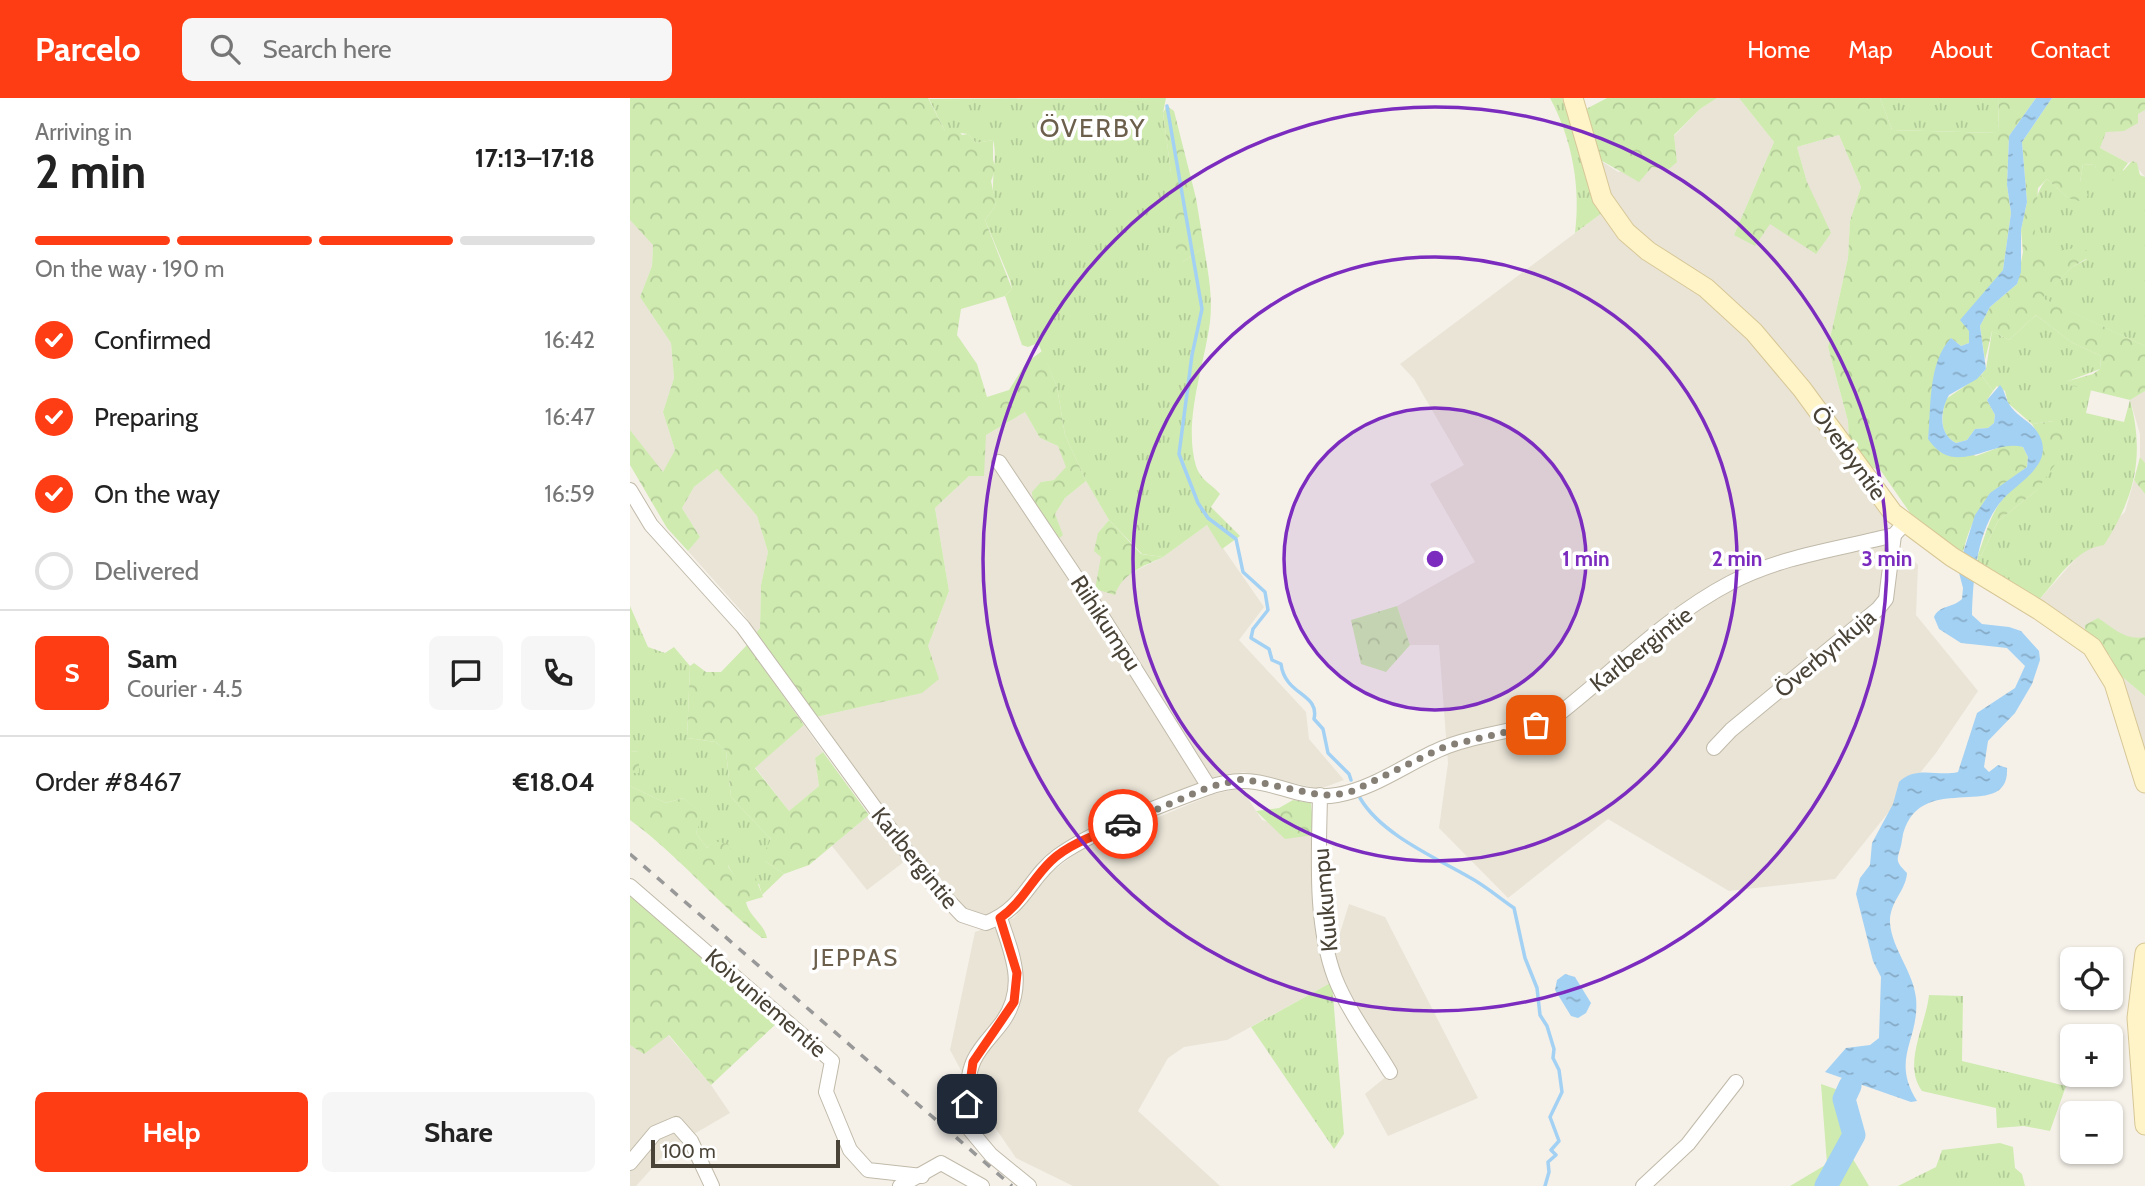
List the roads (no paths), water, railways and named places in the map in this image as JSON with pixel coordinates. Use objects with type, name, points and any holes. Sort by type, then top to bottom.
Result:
[{"type":"street","name":"Överbyntie","points":[[1573,98],[1602,198],[1616,221],[1648,251],[1706,288],[1754,332],[1802,389],[1893,513],[1900,529],[1952,557],[2072,631],[2098,655],[2124,708],[2145,783]]},
{"type":"street","name":"Riihikumpu","points":[[999,462],[1100,613],[1209,787]]},
{"type":"street","name":"Karlbergintie","points":[[630,489],[657,533],[743,627],[923,874],[962,915],[986,923],[1000,918],[1014,908],[1043,870],[1061,853],[1085,840],[1209,787],[1243,779],[1320,795],[1353,791],[1446,746],[1536,725],[1555,717],[1664,628],[1727,584],[1795,558],[1900,529]]},
{"type":"street","name":"Överbynkuja","points":[[1714,748],[1731,730],[1878,609],[1886,599],[1900,529]]},
{"type":"street","name":"Kuukumpu","points":[[1320,795],[1319,864],[1326,953],[1336,981],[1390,1072]]},
{"type":"street","name":"Koivuniementie","points":[[630,886],[832,1061],[826,1092],[850,1150],[868,1170],[922,1176]]},
{"type":"street","points":[[1000,918],[1014,958],[1017,988],[1014,1002],[973,1062],[968,1081],[966,1125],[991,1155],[1029,1186]]},
{"type":"street","points":[[2145,953],[2137,1018],[2145,1125]]},
{"type":"street","points":[[1643,1186],[1688,1144],[1736,1082]]},
{"type":"street","points":[[630,1163],[655,1133],[676,1124],[691,1141],[712,1186]]},
{"type":"street","points":[[900,1186],[941,1163],[982,1186]]},
{"type":"water","points":[[2036,98],[2052,98],[2022,142],[2027,202],[2021,230],[2021,272],[2017,284],[1990,307],[1980,326],[1986,369],[1977,379],[1949,395],[1942,422],[1946,434],[1956,443],[1967,440],[1975,429],[1988,428],[1994,423],[1995,415],[1987,400],[2000,385],[2012,409],[2035,428],[2041,439],[2043,449],[2038,465],[2004,498],[1995,510],[1982,538],[1975,569],[1972,615],[1982,624],[2021,631],[2039,651],[2040,660],[2032,684],[2015,713],[1988,741],[1984,767],[1989,772],[1998,765],[2007,768],[2004,785],[1994,793],[1924,805],[1910,818],[1902,840],[1898,861],[1907,873],[1892,909],[1890,923],[1894,942],[1911,979],[1916,998],[1914,1026],[1906,1061],[1909,1086],[1917,1101],[1911,1102],[1825,1072],[1846,1048],[1870,1045],[1879,1038],[1881,977],[1873,961],[1856,894],[1860,878],[1870,865],[1872,843],[1893,804],[1899,782],[1913,774],[1958,772],[1977,713],[2015,688],[2025,666],[2007,648],[1961,643],[1939,629],[1934,617],[1939,610],[1962,599],[1963,588],[1958,569],[1975,515],[1990,493],[2027,467],[2028,457],[2023,447],[2011,446],[1962,457],[1950,456],[1939,451],[1928,439],[1932,386],[1938,359],[1951,338],[1961,346],[1969,343],[1969,331],[1960,320],[2003,270],[2011,213],[2007,185],[2009,136]]},
{"type":"water","points":[[1565,974],[1575,977],[1591,1003],[1586,1013],[1578,1018],[1571,1016],[1555,990],[1557,980]]},
{"type":"waterway","points":[[1167,106],[1202,309],[1192,355],[1179,454],[1198,503],[1208,518],[1236,539],[1243,572],[1265,592],[1268,610],[1253,629],[1251,638],[1269,649],[1272,660],[1281,664],[1289,682],[1312,704],[1314,719],[1323,729],[1328,753],[1349,774],[1351,780]]},
{"type":"waterway","points":[[1360,798],[1369,811],[1394,834],[1475,881],[1514,908],[1525,958],[1537,988],[1540,1015],[1547,1026],[1554,1049],[1553,1058],[1559,1070],[1562,1092],[1550,1117],[1559,1141],[1551,1150],[1556,1155],[1548,1162],[1549,1172],[1545,1186]]},
{"type":"waterway","points":[[1826,1186],[1854,1135],[1844,1099],[1850,1086]]},
{"type":"railway","points":[[630,854],[1012,1186]]},
{"type":"district","name":"ÖVERBY","points":[[1093,128]]},
{"type":"district","name":"JEPPAS","points":[[856,957]]}]
